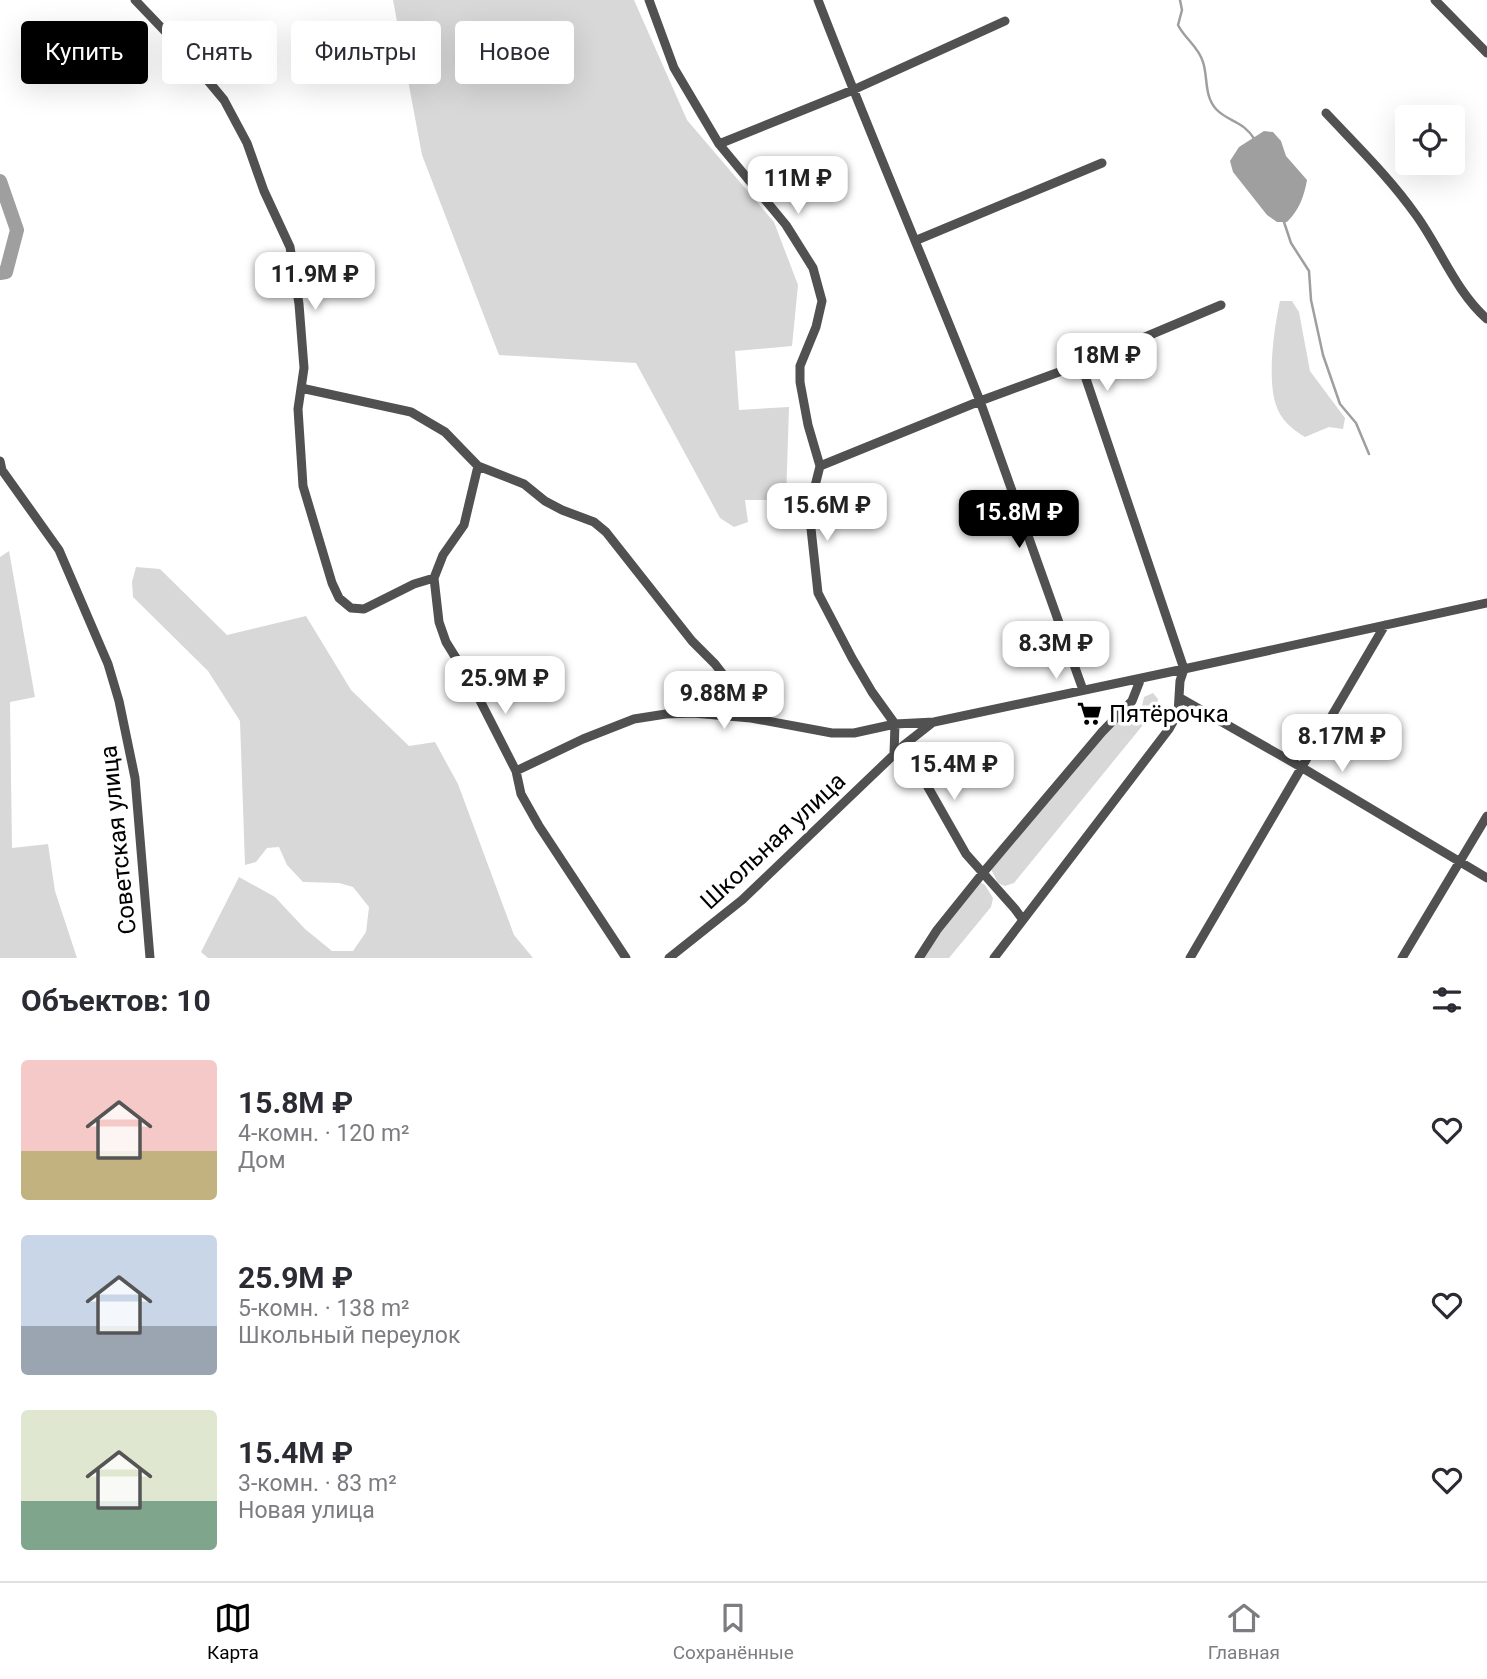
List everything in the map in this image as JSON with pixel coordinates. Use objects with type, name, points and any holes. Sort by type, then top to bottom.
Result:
[{"type":"street","points":[[135,0],[179,46],[224,100],[247,143],[264,191],[290,247],[299,304],[304,368],[298,408],[303,486],[339,598],[358,611],[414,584],[434,579]]},
{"type":"street","points":[[649,0],[674,68],[719,144],[786,225],[813,268],[822,301],[816,327],[800,366],[800,382],[808,425],[820,466],[808,510],[818,593],[852,658],[895,724],[894,754]]},
{"type":"street","points":[[818,0],[980,401],[1033,543],[1083,691]]},
{"type":"street","points":[[1435,0],[1487,53]]},
{"type":"street","points":[[719,144],[853,90],[1005,21]]},
{"type":"street","points":[[1326,113],[1408,204],[1454,277],[1478,311],[1487,318]]},
{"type":"street","points":[[916,240],[1102,163]]},
{"type":"street","points":[[820,466],[980,401],[1081,364],[1221,305]]},
{"type":"street","points":[[994,958],[1169,729],[1178,713],[1180,681],[1184,669],[1081,364]]},
{"type":"street","points":[[302,388],[411,412],[445,432],[478,466],[524,484],[545,501],[594,522],[606,532],[692,641],[715,664],[735,690],[751,718]]},
{"type":"street","name":"Советская улица","points":[[0,461],[2,470],[41,528],[51,536],[65,562],[108,664],[119,701],[135,778],[150,958]]},
{"type":"street","points":[[478,466],[464,525],[443,555],[434,579],[439,622],[446,642],[469,679],[516,771],[521,794],[626,958]]},
{"type":"street","points":[[516,771],[583,739],[634,719],[693,713],[751,718],[832,733],[853,733],[895,724],[934,722],[1487,603]]},
{"type":"street","points":[[1190,958],[1385,625]]},
{"type":"street","points":[[919,958],[937,930],[982,874],[1102,732],[1132,701],[1141,678]]},
{"type":"street","points":[[1180,698],[1487,878]]},
{"type":"street","name":"Школьная улица","points":[[669,958],[742,900],[894,754],[934,722]]},
{"type":"street","points":[[904,745],[966,854],[1023,920]]},
{"type":"street","points":[[1402,958],[1487,816]]},
{"type":"shaded area","points":[[393,0],[634,0],[687,120],[774,222],[798,285],[792,346],[735,351],[739,410],[789,407],[786,500],[745,500],[748,522],[734,527],[720,518],[636,363],[499,355],[422,155],[409,84],[441,84],[441,21],[397,21]]},
{"type":"shaded area","points":[[1264,131],[1273,132],[1281,141],[1286,156],[1307,180],[1300,203],[1287,222],[1277,222],[1267,215],[1233,172],[1230,161],[1239,147]]},
{"type":"shaded area","points":[[1280,301],[1292,301],[1299,312],[1310,371],[1345,418],[1343,429],[1329,427],[1305,437],[1288,424],[1278,410],[1273,394],[1272,368]]},
{"type":"shaded area","points":[[9,551],[35,697],[10,702],[12,848],[48,844],[55,891],[77,958],[0,958],[0,557]]},
{"type":"shaded area","points":[[136,567],[160,569],[227,635],[306,616],[351,690],[409,746],[435,742],[458,784],[514,935],[533,958],[208,958],[201,952],[239,877],[275,897],[305,929],[332,951],[353,951],[366,932],[369,907],[353,887],[339,883],[303,882],[287,865],[279,847],[267,848],[256,862],[245,865],[240,721],[208,671],[133,597],[132,582]]},
{"type":"shaded area","points":[[1153,693],[1158,699],[1156,709],[1014,883],[1005,886],[998,883],[991,869],[1124,712],[1142,706],[1144,697]]},
{"type":"shaded area","points":[[980,882],[993,898],[991,907],[949,958],[921,958],[937,933]]},
{"type":"waterway","points":[[1180,0],[1182,10],[1178,25],[1201,56],[1212,104],[1246,129],[1255,140]]},
{"type":"waterway","points":[[0,181],[17,230],[6,272],[0,273]]},
{"type":"waterway","points":[[1283,219],[1291,243],[1309,271],[1311,300],[1323,355],[1340,404],[1356,423],[1369,454]]},
{"type":"place","name":"Пятёрочка","points":[[1089,714]]}]
